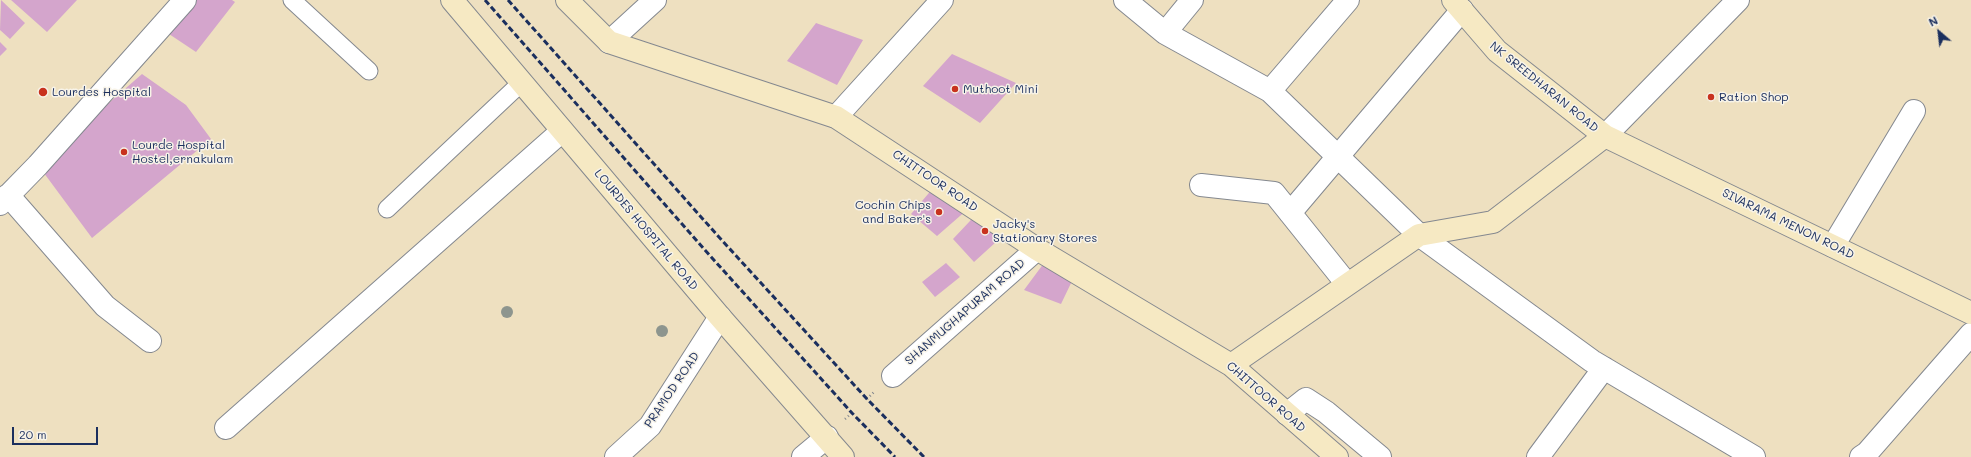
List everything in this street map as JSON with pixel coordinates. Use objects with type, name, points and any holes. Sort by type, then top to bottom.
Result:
[{"type":"street","points":[[150,341],[105,306],[4,199],[38,165],[185,0]]},
{"type":"street","name":"LOURDES HOSPITAL ROAD","points":[[452,0],[720,317],[843,457]]},
{"type":"street","name":"CHITTOOR ROAD","points":[[566,0],[609,42],[836,117],[1037,249],[1231,365],[1337,457]]},
{"type":"street","points":[[609,42],[656,0]]},
{"type":"street","points":[[836,117],[942,0]]},
{"type":"street","points":[[1125,0],[1165,33],[1270,91],[1420,235],[1604,368],[1754,457]]},
{"type":"street","points":[[1165,33],[1192,0]]},
{"type":"street","points":[[1270,91],[1348,0]]},
{"type":"street","points":[[1231,365],[1420,235],[1493,222],[1605,136],[1738,0]]},
{"type":"street","points":[[1290,213],[1338,156],[1457,5]]},
{"type":"street","name":"NK SREEDHARAN ROAD","points":[[1457,5],[1497,51],[1605,136]]},
{"type":"street","points":[[1833,246],[1914,111]]},
{"type":"street","points":[[226,428],[562,131]]},
{"type":"street","name":"SIVARAMA MENON ROAD","points":[[1605,136],[1971,312]]},
{"type":"street","points":[[1202,185],[1274,194],[1347,284]]},
{"type":"street","name":"SHANMUGHAPURAM ROAD","points":[[893,376],[1037,249]]},
{"type":"street","name":"PRAMOD ROAD","points":[[616,457],[650,426],[720,317]]},
{"type":"street","points":[[1861,457],[1867,453],[1971,334]]},
{"type":"street","points":[[1538,457],[1604,368]]},
{"type":"street","points":[[1292,419],[1306,399],[1326,412],[1380,457]]},
{"type":"street","points":[[803,457],[826,437]]},
{"type":"lane","points":[[292,0],[369,71]]},
{"type":"lane","points":[[387,209],[521,83]]},
{"type":"building","points":[[1,0],[25,23],[10,39],[0,30]]},
{"type":"building","points":[[11,0],[77,0],[47,32]]},
{"type":"building","points":[[193,0],[232,0],[235,2],[196,52],[166,32]]},
{"type":"building","points":[[816,23],[863,40],[837,85],[787,61]]},
{"type":"building","points":[[0,42],[7,49],[0,56]]},
{"type":"building","points":[[952,54],[1016,83],[980,123],[923,86]]},
{"type":"building","name":"Lourde Hospital Hostel,ernakulam","points":[[142,74],[186,105],[211,139],[92,238],[38,165]]},
{"type":"building","name":"Cochin Chips and Baker's","points":[[934,187],[968,209],[937,236],[911,214]]},
{"type":"building","name":"Jacky's Stationary Stores","points":[[986,204],[1018,222],[974,262],[953,239]]},
{"type":"building","points":[[946,263],[960,277],[935,297],[922,282]]},
{"type":"building","points":[[1044,263],[1073,279],[1061,304],[1024,290]]},
{"type":"railway","points":[[485,0],[704,249],[852,413],[895,457]]},
{"type":"railway","points":[[508,0],[718,236],[867,399],[924,457]]},
{"type":"place","name":"Muthoot Mini","points":[[955,89]]},
{"type":"place","name":"Lourdes Hospital","points":[[43,92]]},
{"type":"place","name":"Ration Shop","points":[[1711,97]]},
{"type":"place","name":"Lourde Hospital Hostel,ernakulam","points":[[124,152]]},
{"type":"place","name":"Cochin Chips and Baker's","points":[[939,212]]},
{"type":"place","name":"Jacky's Stationary Stores","points":[[985,231]]}]
